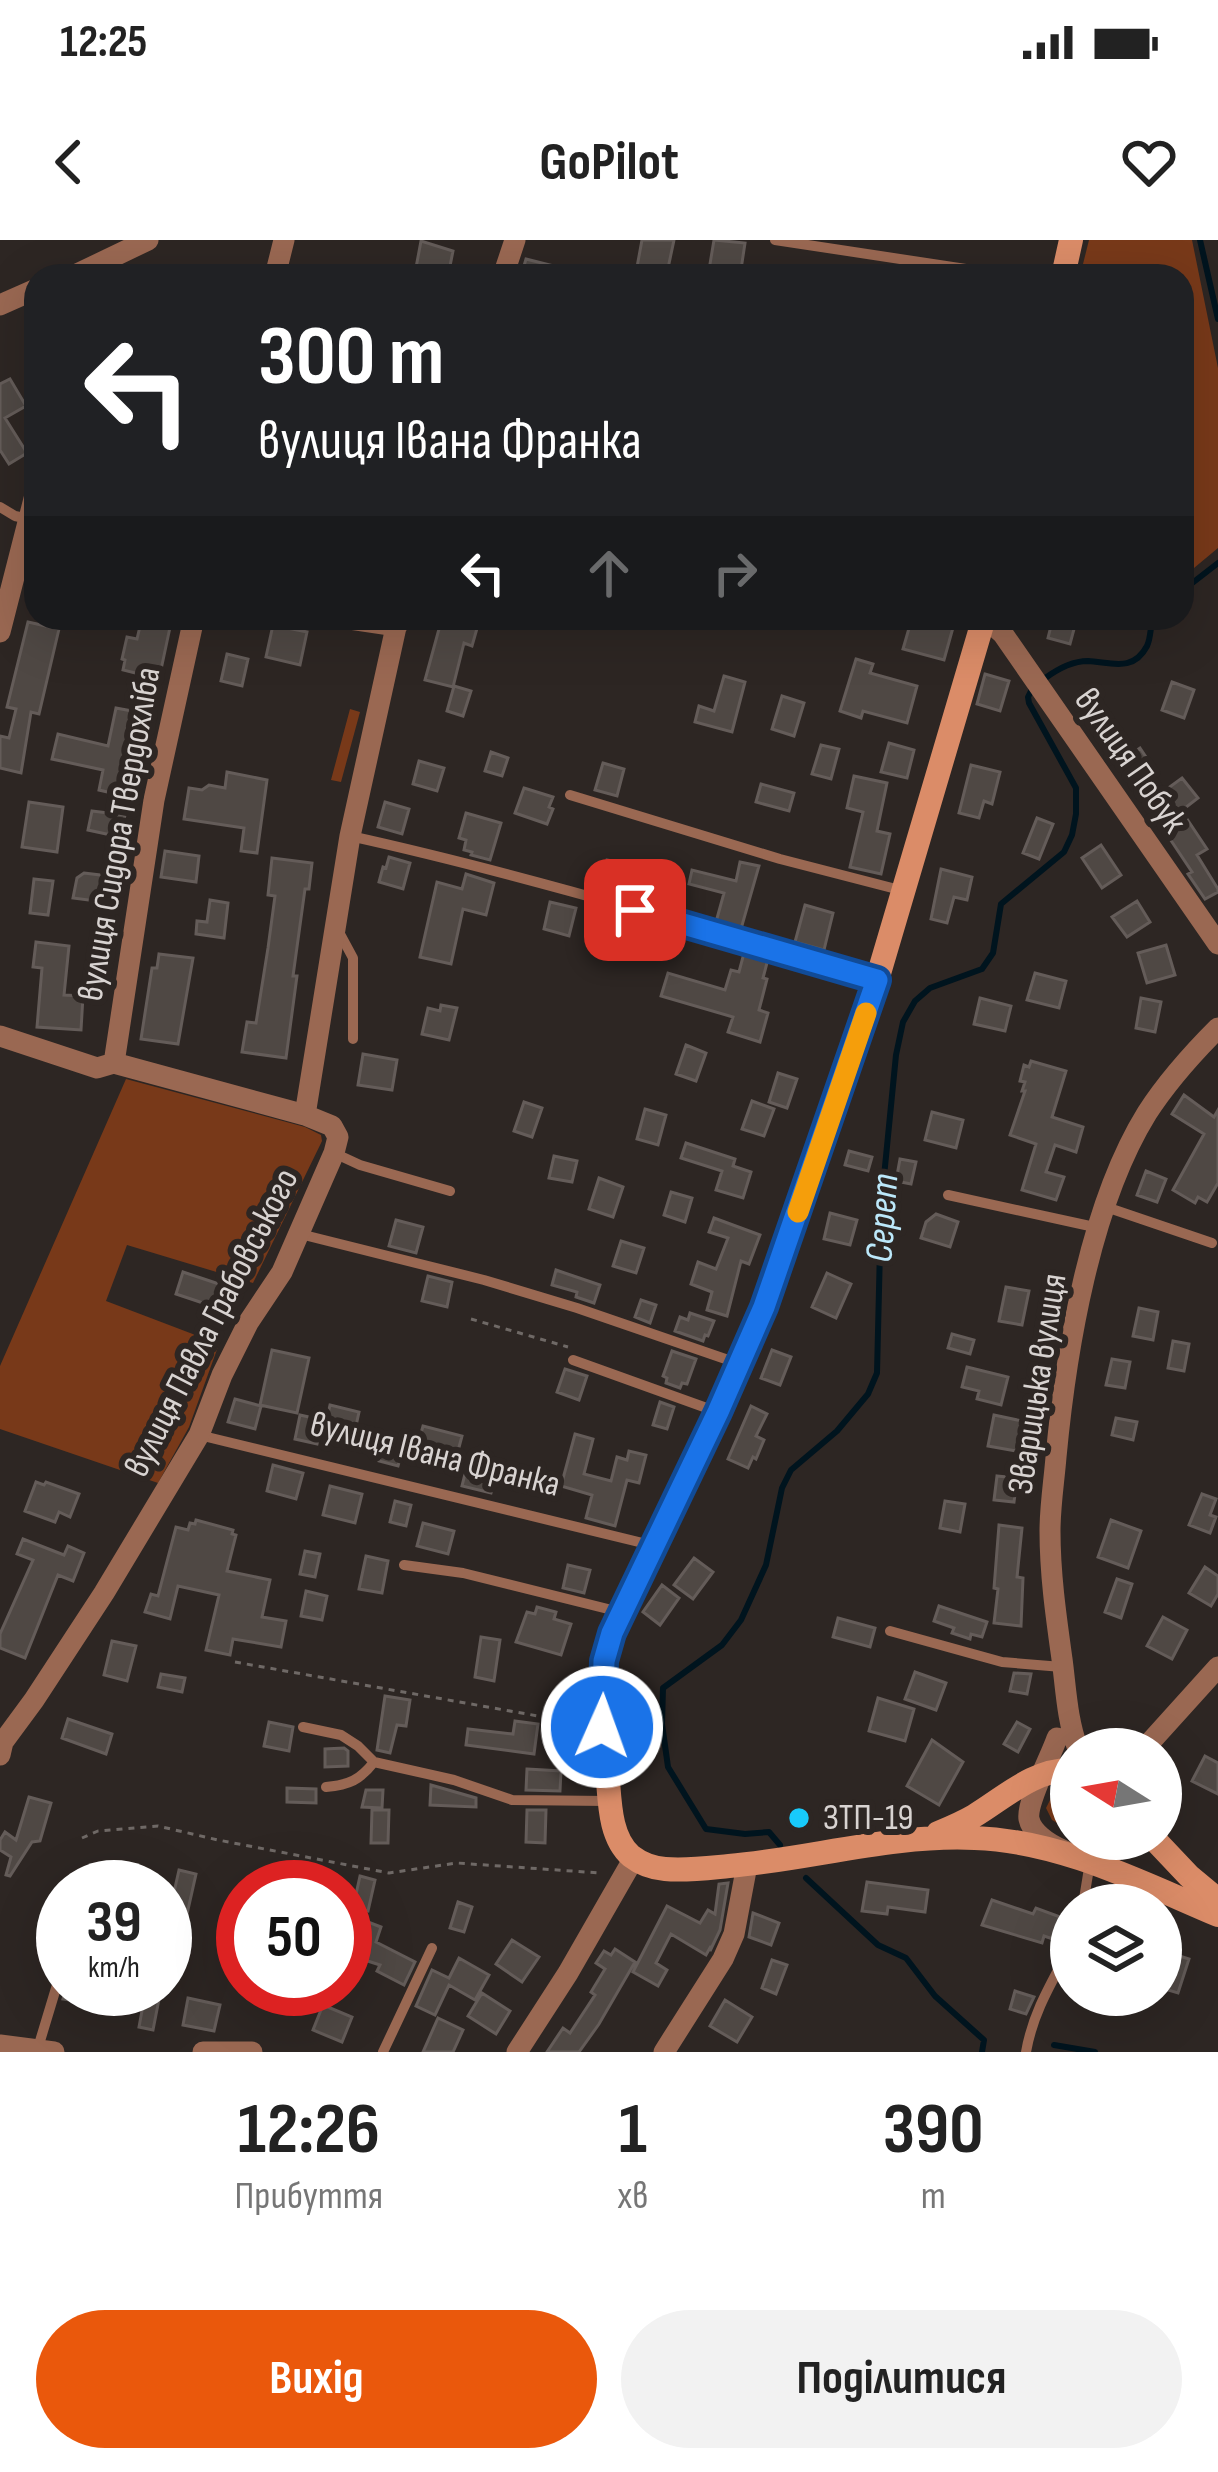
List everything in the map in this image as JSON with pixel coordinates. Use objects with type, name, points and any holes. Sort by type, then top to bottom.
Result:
[{"type":"main road","points":[[980,630],[877,980],[787,1246],[740,1364],[620,1612],[604,1661],[602,1727],[618,1838],[634,1858],[650,1866],[747,1864],[925,1839],[994,1839],[1050,1851]]},
{"type":"main road","points":[[925,1839],[1050,1772]]},
{"type":"main road","points":[[1085,1860],[1218,1915]]},
{"type":"main road","points":[[1174,1860],[1218,1900]]},
{"type":"street","points":[[101,264],[148,240]]},
{"type":"street","points":[[0,632],[24,563]]},
{"type":"street","name":"вулиця Сидора Твердохліба","points":[[114,1063],[154,800],[191,630]]},
{"type":"street","points":[[0,1036],[97,1068],[114,1063],[305,1115],[350,836],[396,630]]},
{"type":"street","name":"вулиця Побук","points":[[998,630],[1218,944]]},
{"type":"street","name":"Зварицька вулиця","points":[[1072,1728],[1052,1587],[1050,1528],[1071,1342],[1102,1217],[1126,1154],[1146,1115],[1188,1059],[1216,1034]]},
{"type":"street","name":"вулиця Павла Грабовського","points":[[1,1746],[92,1611],[199,1435],[221,1375],[282,1272],[338,1137],[332,1126],[305,1115]]},
{"type":"street","points":[[1163,1728],[1218,1667]]},
{"type":"street","name":"Зварицька вулиця","points":[[1062,1728],[1068,1713]]},
{"type":"street","name":"Зварицька вулиця","points":[[1012,1790],[1050,1749]]},
{"type":"street","points":[[1050,1759],[1028,1812],[1030,1823],[1050,1842]]},
{"type":"street","points":[[517,2052],[634,1858]]},
{"type":"street","points":[[664,2052],[723,1959],[734,1934],[747,1864]]},
{"type":"street","points":[[0,2045],[54,2052]]},
{"type":"street","points":[[202,2052],[252,2052]]},
{"type":"lane","points":[[775,240],[933,264]]},
{"type":"lane","points":[[570,795],[903,891]]},
{"type":"lane","points":[[350,836],[444,857],[877,980]]},
{"type":"lane","points":[[335,924],[353,958],[353,1039]]},
{"type":"lane","points":[[334,1154],[450,1191]]},
{"type":"lane","points":[[948,1196],[1102,1217],[1212,1243]]},
{"type":"lane","points":[[300,1234],[484,1280],[740,1364]]},
{"type":"lane","points":[[573,1360],[718,1412]]},
{"type":"lane","name":"вулиця Івана Франка","points":[[199,1435],[653,1545]]},
{"type":"lane","points":[[404,1565],[463,1573],[620,1612]]},
{"type":"lane","points":[[890,1631],[1002,1662],[1063,1667]]},
{"type":"lane","points":[[303,1726],[341,1735],[374,1762],[454,1780],[512,1800],[610,1801]]},
{"type":"lane","points":[[326,1787],[348,1785],[374,1762]]},
{"type":"lane","points":[[382,2052],[432,1948]]},
{"type":"lane","points":[[1026,2052],[1031,2026],[1050,1984]]},
{"type":"lane","points":[[37,2051],[48,2016]]},
{"type":"path","points":[[235,1662],[602,1727]]},
{"type":"path","points":[[82,1838],[98,1831],[158,1826],[388,1873],[457,1863],[604,1873],[634,1858]]},
{"type":"shaded area","points":[[1089,240],[1192,240],[1218,368],[1218,548],[1194,568],[1194,264],[1083,264]]},
{"type":"shaded area","points":[[350,709],[360,712],[341,782],[331,780]]},
{"type":"shaded area","points":[[126,1079],[305,1127],[321,1135],[322,1141],[253,1283],[127,1245],[106,1301],[219,1344],[189,1427],[158,1483],[0,1429],[0,1366]]},
{"type":"building","points":[[642,240],[674,240],[669,264],[638,264]]},
{"type":"building","points":[[714,240],[745,243],[742,264],[710,264]]},
{"type":"building","points":[[421,241],[453,251],[450,264],[417,264]]},
{"type":"building","points":[[10,379],[24,403],[5,418],[24,448],[24,455],[9,464],[0,450],[0,384]]},
{"type":"building","points":[[26,630],[59,630],[39,714],[31,712],[21,773],[0,768],[0,736],[9,738],[16,709],[7,707]]},
{"type":"building","points":[[139,630],[169,630],[159,679],[123,670],[127,637],[137,639]]},
{"type":"building","points":[[272,630],[307,632],[300,665],[266,657]]},
{"type":"building","points":[[439,630],[477,630],[472,646],[464,643],[453,687],[425,680]]},
{"type":"building","points":[[909,630],[952,630],[944,660],[903,649]]},
{"type":"building","points":[[1050,630],[1074,630],[1070,644],[1048,638]]},
{"type":"building","points":[[227,654],[248,659],[242,686],[221,681]]},
{"type":"building","points":[[856,659],[873,664],[870,673],[917,686],[907,723],[863,711],[861,718],[840,711]]},
{"type":"building","points":[[985,674],[1009,681],[1000,711],[977,704]]},
{"type":"building","points":[[724,676],[745,682],[732,732],[695,722],[699,706],[714,711]]},
{"type":"building","points":[[1172,682],[1194,690],[1184,718],[1162,710]]},
{"type":"building","points":[[454,686],[471,691],[463,716],[447,711]]},
{"type":"building","points":[[782,696],[804,703],[794,736],[772,729]]},
{"type":"building","points":[[116,708],[148,714],[129,797],[99,790],[103,770],[52,759],[58,734],[108,746]]},
{"type":"building","points":[[889,743],[914,750],[907,778],[881,772]]},
{"type":"building","points":[[821,745],[839,749],[831,779],[812,774]]},
{"type":"building","points":[[1140,748],[1150,763],[1144,767],[1150,777],[1139,785],[1122,760]]},
{"type":"building","points":[[491,752],[508,758],[502,776],[485,771]]},
{"type":"building","points":[[419,761],[444,768],[437,791],[413,784]]},
{"type":"building","points":[[603,763],[624,769],[617,796],[595,790]]},
{"type":"building","points":[[971,765],[1000,772],[992,804],[984,801],[979,818],[959,813]]},
{"type":"building","points":[[227,772],[267,780],[257,853],[241,851],[244,828],[184,819],[189,788],[225,788]]},
{"type":"building","points":[[854,776],[887,783],[877,831],[890,834],[881,874],[850,867],[863,812],[847,808]]},
{"type":"building","points":[[1182,778],[1198,798],[1176,815],[1160,794]]},
{"type":"building","points":[[761,784],[794,793],[789,811],[756,802]]},
{"type":"building","points":[[524,788],[553,797],[547,824],[515,813]]},
{"type":"building","points":[[29,802],[63,807],[57,852],[22,847]]},
{"type":"building","points":[[385,802],[409,809],[402,834],[378,827]]},
{"type":"building","points":[[92,811],[125,815],[120,837],[88,830]]},
{"type":"building","points":[[466,813],[501,823],[490,860],[464,850],[466,840],[459,838]]},
{"type":"building","points":[[1037,818],[1053,824],[1039,859],[1023,853]]},
{"type":"building","points":[[1187,819],[1207,849],[1197,855],[1218,889],[1205,899],[1166,833]]},
{"type":"building","points":[[1101,845],[1121,875],[1102,888],[1082,858]]},
{"type":"building","points":[[165,851],[199,856],[196,882],[161,877]]},
{"type":"building","points":[[389,857],[410,863],[403,889],[379,882]]},
{"type":"building","points":[[272,858],[312,863],[293,976],[297,976],[286,1058],[242,1052],[247,1022],[256,1023],[268,948],[275,896],[268,895]]},
{"type":"building","points":[[607,860],[628,864],[622,891],[601,886]]},
{"type":"building","points":[[740,862],[759,866],[741,929],[716,922],[724,893],[689,884],[692,870],[736,881]]},
{"type":"building","points":[[941,869],[972,877],[967,900],[954,897],[947,923],[931,919]]},
{"type":"building","points":[[84,873],[100,875],[106,884],[105,894],[96,901],[73,898],[77,878]]},
{"type":"building","points":[[466,874],[494,883],[486,915],[463,909],[451,964],[420,957],[437,882],[462,889]]},
{"type":"building","points":[[34,879],[53,881],[48,915],[30,913]]},
{"type":"building","points":[[210,900],[228,903],[224,938],[196,934],[197,921],[207,922]]},
{"type":"building","points":[[1137,901],[1150,922],[1127,937],[1112,917]]},
{"type":"building","points":[[550,902],[576,908],[569,936],[544,929]]},
{"type":"building","points":[[805,905],[833,913],[824,950],[795,942]]},
{"type":"building","points":[[623,920],[651,927],[643,957],[615,949]]},
{"type":"building","points":[[36,942],[69,946],[64,995],[83,996],[81,1030],[37,1027],[42,968],[33,967]]},
{"type":"building","points":[[1166,945],[1175,975],[1147,983],[1138,953]]},
{"type":"building","points":[[744,953],[768,959],[759,1010],[768,1013],[760,1042],[728,1032],[733,1017],[661,996],[668,973],[725,990],[731,970],[739,972]]},
{"type":"building","points":[[159,954],[193,958],[178,1044],[141,1039],[152,968],[157,968]]},
{"type":"building","points":[[1035,973],[1066,981],[1059,1008],[1027,1000]]},
{"type":"building","points":[[980,998],[1011,1006],[1005,1031],[974,1024]]},
{"type":"building","points":[[1141,998],[1161,1002],[1155,1032],[1136,1028]]},
{"type":"building","points":[[441,1005],[457,1008],[449,1040],[422,1034],[428,1008],[440,1011]]},
{"type":"building","points":[[686,1045],[706,1053],[696,1081],[676,1074]]},
{"type":"building","points":[[363,1054],[397,1060],[392,1090],[358,1085]]},
{"type":"building","points":[[1031,1061],[1066,1071],[1052,1117],[1083,1127],[1076,1152],[1055,1145],[1046,1172],[1064,1177],[1056,1200],[1022,1190],[1036,1144],[1010,1135],[1025,1091],[1025,1082],[1020,1081],[1024,1065],[1029,1067]]},
{"type":"building","points":[[778,1073],[797,1079],[787,1108],[769,1102]]},
{"type":"building","points":[[1184,1095],[1214,1117],[1218,1110],[1218,1183],[1207,1202],[1198,1197],[1195,1203],[1173,1190],[1204,1134],[1172,1114]]},
{"type":"building","points":[[752,1101],[774,1109],[764,1136],[742,1129]]},
{"type":"building","points":[[524,1102],[542,1108],[532,1137],[514,1131]]},
{"type":"building","points":[[645,1109],[666,1115],[658,1145],[637,1139]]},
{"type":"building","points":[[932,1112],[963,1120],[956,1148],[925,1140]]},
{"type":"building","points":[[686,1143],[735,1159],[733,1166],[751,1172],[743,1198],[716,1190],[722,1171],[681,1158]]},
{"type":"building","points":[[849,1151],[872,1157],[868,1171],[845,1165]]},
{"type":"building","points":[[554,1156],[577,1161],[572,1182],[549,1178]]},
{"type":"building","points":[[900,1159],[916,1162],[911,1184],[896,1181]]},
{"type":"building","points":[[1146,1171],[1166,1179],[1157,1202],[1137,1195]]},
{"type":"building","points":[[599,1178],[623,1187],[613,1217],[589,1209]]},
{"type":"building","points":[[671,1192],[692,1198],[685,1222],[664,1215]]},
{"type":"building","points":[[830,1213],[857,1220],[850,1245],[824,1239]]},
{"type":"building","points":[[936,1214],[958,1222],[950,1247],[921,1238],[926,1222]]},
{"type":"building","points":[[714,1218],[760,1235],[749,1264],[741,1261],[727,1316],[707,1310],[712,1292],[691,1284],[698,1262],[716,1269],[728,1238],[709,1232]]},
{"type":"building","points":[[396,1220],[423,1227],[416,1253],[389,1246]]},
{"type":"building","points":[[621,1241],[644,1248],[636,1273],[613,1266]]},
{"type":"building","points":[[556,1270],[600,1285],[594,1303],[552,1285]]},
{"type":"building","points":[[183,1272],[219,1284],[212,1306],[176,1294]]},
{"type":"building","points":[[827,1273],[851,1284],[836,1318],[812,1307]]},
{"type":"building","points":[[428,1276],[452,1282],[447,1307],[422,1301]]},
{"type":"building","points":[[1006,1287],[1029,1291],[1022,1325],[999,1321]]},
{"type":"building","points":[[641,1300],[656,1305],[650,1323],[635,1317]]},
{"type":"building","points":[[1139,1308],[1158,1312],[1153,1340],[1133,1336]]},
{"type":"building","points":[[690,1313],[714,1321],[703,1341],[675,1331],[680,1317],[688,1320]]},
{"type":"building","points":[[952,1334],[974,1340],[970,1354],[948,1348]]},
{"type":"building","points":[[1173,1341],[1189,1344],[1184,1371],[1168,1368]]},
{"type":"building","points":[[272,1350],[309,1358],[297,1413],[260,1405]]},
{"type":"building","points":[[772,1350],[791,1357],[780,1385],[761,1378]]},
{"type":"building","points":[[672,1351],[696,1359],[687,1384],[680,1388],[666,1383],[663,1376]]},
{"type":"building","points":[[1112,1359],[1130,1362],[1125,1388],[1106,1385]]},
{"type":"building","points":[[967,1367],[1008,1377],[1001,1405],[977,1399],[979,1391],[962,1387]]},
{"type":"building","points":[[565,1369],[587,1376],[579,1400],[557,1392]]},
{"type":"building","points":[[235,1399],[261,1406],[255,1429],[228,1422]]},
{"type":"building","points":[[660,1402],[674,1407],[667,1429],[653,1425]]},
{"type":"building","points":[[330,1405],[359,1412],[356,1426],[327,1418]]},
{"type":"building","points":[[751,1406],[767,1414],[756,1436],[764,1440],[748,1468],[728,1459]]},
{"type":"building","points":[[300,1415],[322,1420],[317,1444],[295,1439]]},
{"type":"building","points":[[994,1415],[1022,1421],[1016,1451],[988,1446]]},
{"type":"building","points":[[1116,1418],[1137,1422],[1133,1440],[1112,1435]]},
{"type":"building","points":[[423,1426],[462,1436],[457,1455],[418,1444]]},
{"type":"building","points":[[575,1434],[593,1439],[584,1474],[611,1481],[617,1457],[627,1460],[629,1451],[646,1455],[639,1483],[627,1480],[615,1526],[586,1518],[592,1495],[561,1486]]},
{"type":"building","points":[[386,1435],[405,1440],[398,1466],[379,1461]]},
{"type":"building","points":[[469,1458],[498,1465],[491,1493],[462,1486]]},
{"type":"building","points":[[273,1465],[303,1473],[296,1499],[267,1491]]},
{"type":"building","points":[[997,1476],[1017,1478],[1014,1502],[994,1500]]},
{"type":"building","points":[[36,1482],[79,1494],[70,1517],[59,1512],[55,1522],[25,1511]]},
{"type":"building","points":[[330,1486],[362,1494],[355,1523],[323,1515]]},
{"type":"building","points":[[1202,1494],[1216,1499],[1210,1533],[1189,1525]]},
{"type":"building","points":[[395,1501],[411,1505],[406,1526],[390,1522]]},
{"type":"building","points":[[945,1501],[965,1504],[960,1532],[940,1528]]},
{"type":"building","points":[[196,1520],[233,1530],[236,1535],[227,1571],[270,1580],[262,1617],[286,1621],[281,1647],[233,1639],[230,1655],[206,1650],[219,1595],[178,1586],[170,1619],[145,1612],[151,1594],[158,1596],[176,1527],[188,1530]]},
{"type":"building","points":[[1111,1520],[1141,1531],[1128,1568],[1098,1557]]},
{"type":"building","points":[[423,1523],[454,1531],[448,1554],[417,1546]]},
{"type":"building","points":[[999,1525],[1022,1528],[1017,1577],[1023,1578],[1021,1626],[994,1623]]},
{"type":"building","points":[[23,1539],[64,1555],[68,1546],[84,1553],[73,1581],[58,1575],[25,1658],[0,1648],[0,1634],[33,1560],[17,1554]]},
{"type":"building","points":[[305,1551],[320,1554],[315,1577],[300,1574]]},
{"type":"building","points":[[366,1556],[388,1561],[382,1593],[359,1589]]},
{"type":"building","points":[[694,1558],[713,1572],[693,1599],[674,1585]]},
{"type":"building","points":[[568,1565],[590,1570],[584,1593],[563,1588]]},
{"type":"building","points":[[1205,1567],[1218,1576],[1218,1594],[1211,1606],[1189,1593]]},
{"type":"building","points":[[1117,1579],[1132,1584],[1121,1618],[1105,1612]]},
{"type":"building","points":[[662,1585],[679,1598],[660,1625],[643,1612]]},
{"type":"building","points":[[306,1591],[327,1596],[322,1620],[301,1616]]},
{"type":"building","points":[[939,1606],[987,1622],[982,1637],[952,1633],[954,1628],[934,1621]]},
{"type":"building","points":[[537,1607],[556,1612],[554,1619],[571,1624],[561,1655],[516,1642],[527,1612],[535,1614]]},
{"type":"building","points":[[1163,1617],[1187,1630],[1172,1659],[1147,1646]]},
{"type":"building","points":[[838,1618],[875,1628],[870,1647],[833,1637]]},
{"type":"building","points":[[481,1637],[500,1640],[494,1681],[475,1677]]},
{"type":"building","points":[[112,1641],[136,1646],[127,1681],[104,1675]]},
{"type":"building","points":[[915,1672],[946,1683],[936,1710],[905,1699]]},
{"type":"building","points":[[1014,1673],[1031,1674],[1027,1694],[1010,1691]]},
{"type":"building","points":[[161,1674],[185,1678],[182,1692],[158,1687]]},
{"type":"building","points":[[385,1696],[410,1700],[406,1726],[397,1725],[390,1753],[377,1750]]},
{"type":"building","points":[[878,1698],[914,1709],[905,1741],[869,1731]]},
{"type":"building","points":[[68,1719],[112,1734],[106,1754],[62,1738]]},
{"type":"building","points":[[515,1721],[538,1724],[534,1754],[466,1745],[468,1729],[513,1734]]},
{"type":"building","points":[[269,1722],[293,1727],[289,1751],[264,1746]]},
{"type":"building","points":[[1017,1722],[1030,1729],[1018,1752],[1004,1744]]},
{"type":"building","points":[[932,1740],[963,1762],[939,1805],[907,1786]]},
{"type":"building","points":[[344,1748],[348,1766],[325,1767],[325,1749]]},
{"type":"building","points":[[1205,1756],[1218,1763],[1218,1794],[1192,1781]]},
{"type":"building","points":[[527,1769],[561,1771],[560,1791],[526,1790]]},
{"type":"building","points":[[431,1785],[476,1798],[476,1807],[430,1805]]},
{"type":"building","points":[[287,1788],[316,1789],[316,1803],[287,1802]]},
{"type":"building","points":[[366,1790],[383,1790],[382,1808],[362,1807]]},
{"type":"building","points":[[29,1797],[51,1803],[40,1841],[32,1842],[10,1876],[6,1875],[11,1857],[0,1850],[0,1840],[5,1832],[16,1840]]},
{"type":"building","points":[[372,1810],[389,1810],[388,1843],[371,1843]]},
{"type":"building","points":[[527,1810],[546,1810],[545,1843],[526,1842]]},
{"type":"building","points":[[867,1882],[928,1890],[925,1912],[888,1907],[887,1914],[862,1911]]},
{"type":"building","points":[[728,1883],[720,1930],[706,1955],[671,1934],[656,1963],[667,1970],[658,1986],[633,1972],[667,1906],[700,1923],[708,1910],[715,1914],[719,1884]]},
{"type":"building","points":[[992,1900],[1033,1914],[1036,1908],[1050,1913],[1050,1938],[1044,1936],[1042,1943],[982,1925]]},
{"type":"building","points":[[458,1902],[472,1907],[464,1932],[450,1928]]},
{"type":"building","points":[[753,1913],[779,1923],[771,1945],[749,1937]]},
{"type":"building","points":[[372,1924],[381,1927],[376,1942],[415,1962],[404,1985],[377,1971],[380,1965],[372,1962]]},
{"type":"building","points":[[512,1940],[539,1957],[522,1982],[496,1964]]},
{"type":"building","points":[[615,1949],[635,1962],[599,2024],[579,2052],[547,2052],[563,2028],[570,2033],[595,1995],[591,1992],[605,1969],[596,1963],[604,1951],[611,1955]]},
{"type":"building","points":[[459,1958],[489,1975],[475,2000],[449,1985],[435,2015],[416,2006],[432,1970],[449,1978]]},
{"type":"building","points":[[772,1960],[787,1965],[776,1994],[762,1988]]},
{"type":"building","points":[[1015,1991],[1034,1997],[1026,2014],[1010,2009]]},
{"type":"building","points":[[482,1993],[510,2011],[496,2034],[468,2016]]},
{"type":"building","points":[[192,1999],[216,2004],[214,2031],[183,2025],[185,2016],[192,2016]]},
{"type":"building","points":[[725,2000],[752,2017],[737,2042],[710,2026]]},
{"type":"building","points":[[141,2016],[156,2016],[153,2030],[139,2027]]},
{"type":"building","points":[[319,2016],[352,2017],[342,2042],[313,2030]]},
{"type":"building","points":[[438,2018],[463,2030],[453,2052],[423,2052]]},
{"type":"waterway","name":"Серет","points":[[1200,240],[1218,319]]},
{"type":"waterway","name":"Серет","points":[[1194,582],[1218,563]]},
{"type":"waterway","name":"Серет","points":[[1044,679],[1076,663],[1135,660],[1147,646],[1150,630]]},
{"type":"waterway","name":"Серет","points":[[780,1845],[769,1832],[706,1829],[668,1767],[663,1688],[722,1645],[741,1620],[766,1565],[782,1488],[791,1470],[837,1431],[868,1394],[877,1373],[881,1207],[903,1022],[915,1001],[930,988],[982,969],[993,953],[1001,904],[1064,852],[1072,835],[1076,788],[1029,703],[1033,687]]},
{"type":"waterway","name":"Серет","points":[[806,1878],[878,1945],[906,1958],[935,1996],[984,2040],[982,2052]]},
{"type":"waterway","name":"Серет","points":[[1054,2045],[1095,2052]]},
{"type":"slow traffic","points":[[798,1212],[866,1013]]},
{"type":"place","name":"ЗТП-19","points":[[799,1818]]},
{"type":"route","points":[[602,1727],[604,1661],[612,1633],[764,1307],[877,980],[635,910]]}]
